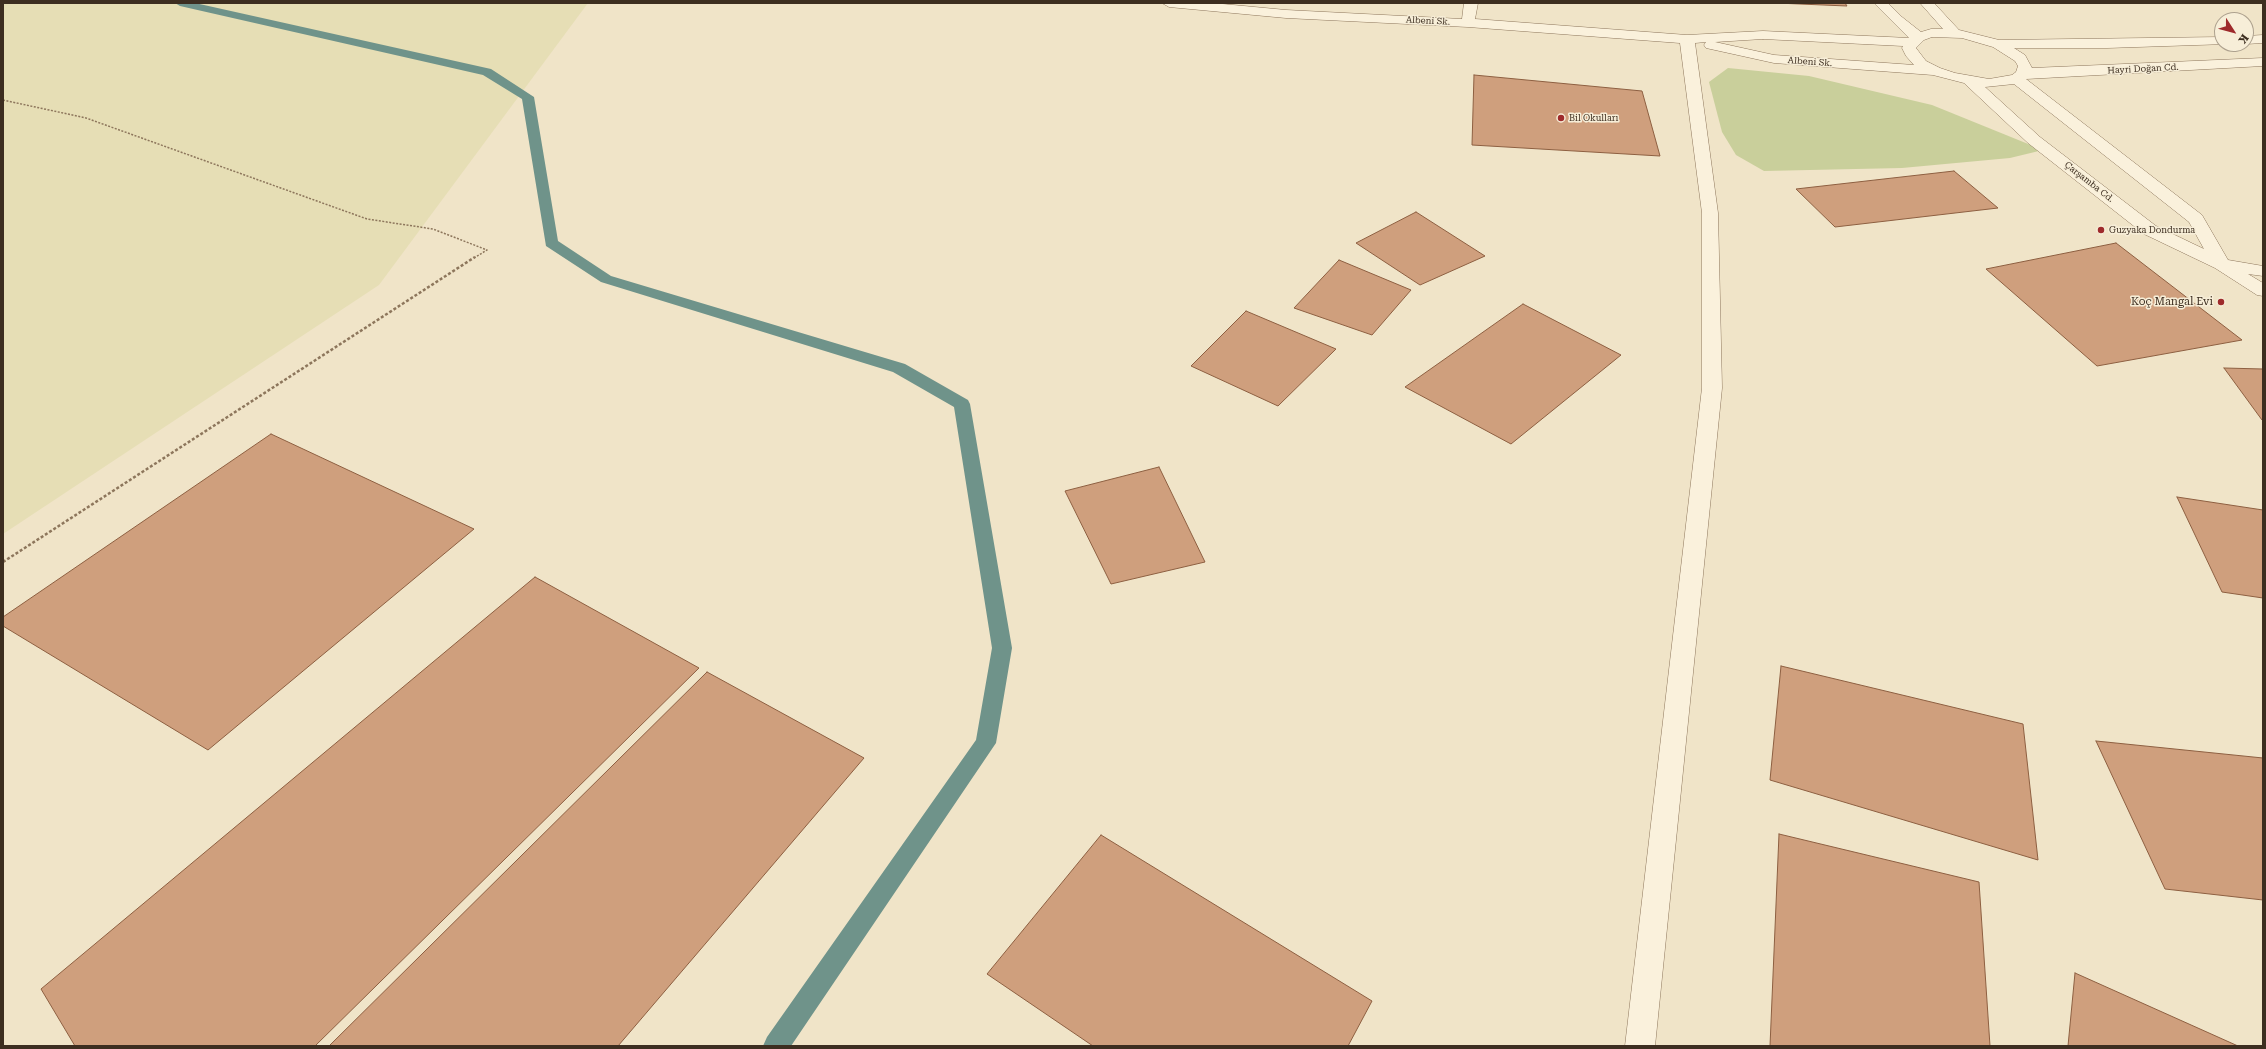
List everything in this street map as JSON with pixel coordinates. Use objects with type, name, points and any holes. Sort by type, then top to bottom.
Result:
[{"type":"street","name":"Albeni Sk.","points":[[1169,3],[1286,14],[1468,23],[1687,39],[1763,35],[1915,39],[1931,34],[1954,33],[1981,38],[1998,44]]},
{"type":"street","points":[[1468,23],[1471,3]]},
{"type":"street","points":[[1881,3],[1915,39],[1909,48],[1913,56],[1935,71]]},
{"type":"street","points":[[1927,3],[1954,33]]},
{"type":"street","name":"Albeni Sk.","points":[[1687,39],[1774,59],[1935,71]]},
{"type":"street","points":[[1640,1046],[1712,388],[1710,213],[1687,39]]},
{"type":"street","points":[[1998,44],[2107,44],[2214,41]]},
{"type":"street","points":[[1998,44],[2020,58],[2025,66],[2020,76]]},
{"type":"street","name":"Hayri Doğan Cd.","points":[[1935,71],[1970,81],[1989,83],[2020,76],[2263,62]]},
{"type":"street","name":"Çarşamba Cd.","points":[[2020,76],[2196,219],[2221,264]]},
{"type":"street","name":"Çarşamba Cd.","points":[[1970,81],[2034,140],[2150,230],[2221,264],[2263,291]]},
{"type":"street","points":[[2221,264],[2263,271]]},
{"type":"path","points":[[3,100],[86,118],[367,219],[433,229],[487,250],[3,562]]},
{"type":"shaded area","points":[[3,3],[588,3],[379,285],[3,534]]},
{"type":"green space","points":[[1728,68],[1809,76],[1932,105],[2043,150],[2010,158],[1902,168],[1764,171],[1736,155],[1722,132],[1709,82]]},
{"type":"building","points":[[1776,3],[1845,3],[1847,6]]},
{"type":"building","name":"Bil Okulları","points":[[1474,75],[1642,91],[1660,156],[1472,145]]},
{"type":"building","points":[[1954,171],[1998,208],[1835,227],[1796,189]]},
{"type":"building","points":[[1416,212],[1485,256],[1420,285],[1356,243]]},
{"type":"building","points":[[2116,243],[2242,340],[2097,366],[1986,269]]},
{"type":"building","points":[[1339,260],[1411,290],[1372,335],[1294,308]]},
{"type":"building","points":[[1523,304],[1621,355],[1511,444],[1405,387]]},
{"type":"building","points":[[1246,311],[1336,349],[1278,406],[1191,366]]},
{"type":"building","points":[[2224,368],[2263,369],[2263,420],[2262,420]]},
{"type":"building","points":[[271,434],[474,529],[208,750],[3,626],[3,617]]},
{"type":"building","points":[[1159,467],[1205,562],[1111,584],[1065,491]]},
{"type":"building","points":[[2177,497],[2263,510],[2263,598],[2222,592]]},
{"type":"building","points":[[535,577],[699,668],[315,1046],[75,1046],[41,989]]},
{"type":"building","points":[[1781,666],[2023,724],[2038,860],[1770,780]]},
{"type":"building","points":[[707,672],[864,758],[618,1046],[329,1046]]},
{"type":"building","points":[[2096,741],[2263,758],[2263,900],[2165,889]]},
{"type":"building","points":[[1779,834],[1979,882],[1990,1046],[1770,1046]]},
{"type":"building","points":[[1101,835],[1372,1001],[1348,1046],[1093,1046],[987,974]]},
{"type":"building","points":[[2075,973],[2238,1046],[2068,1046]]},
{"type":"waterway","points":[[180,3],[487,72],[528,97],[551,243],[606,279],[899,368],[962,404],[1002,648],[986,743],[776,1046]]},
{"type":"place","name":"Bil Okulları","points":[[1561,118]]},
{"type":"place","name":"Guzyaka Dondurma","points":[[2101,230]]},
{"type":"place","name":"Koç Mangal Evi","points":[[2221,302]]}]
